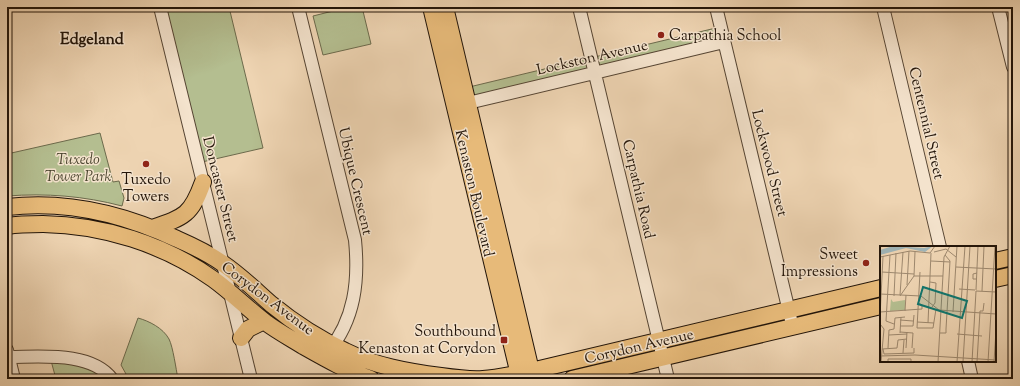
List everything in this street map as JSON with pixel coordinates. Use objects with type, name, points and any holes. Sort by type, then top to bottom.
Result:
[{"type":"main road","name":"Kenaston Boulevard","points":[[431,7],[526,376]]},
{"type":"main road","name":"Kenaston Boulevard","points":[[445,7],[468,103],[526,376]]},
{"type":"main road","points":[[152,228],[180,218],[187,212],[196,200],[203,182]]},
{"type":"main road","name":"Corydon Avenue","points":[[7,207],[61,206],[104,212],[137,222],[197,248],[222,263],[245,280],[264,298],[300,325],[348,371],[371,379]]},
{"type":"main road","name":"Corydon Avenue","points":[[7,226],[18,224],[61,225],[100,230],[133,239],[161,250],[213,279],[230,294],[280,332],[329,352],[346,352],[412,376],[483,379],[526,376],[659,341],[880,288]]},
{"type":"main road","points":[[188,264],[197,248]]},
{"type":"main road","points":[[996,261],[1013,257]]},
{"type":"main road","points":[[996,279],[1013,275]]},
{"type":"main road","points":[[241,338],[259,316],[264,298]]},
{"type":"main road","name":"Corydon Avenue","points":[[572,379],[880,306]]},
{"type":"street","name":"Doncaster Street","points":[[160,7],[251,379]]},
{"type":"street","name":"Ubique Crescent","points":[[298,7],[355,240],[357,263],[356,284],[350,309],[340,336],[329,352]]},
{"type":"street","name":"Carpathia Road","points":[[579,7],[668,379]]},
{"type":"street","name":"Lockwood Street","points":[[716,7],[793,328]]},
{"type":"street","name":"Centennial Street","points":[[883,7],[940,246]]},
{"type":"street","points":[[998,7],[1013,67]]},
{"type":"street","name":"Lockston Avenue","points":[[468,103],[724,42]]},
{"type":"street","points":[[14,379],[8,354],[61,356],[89,363],[107,372],[112,379]]},
{"type":"street","points":[[968,362],[972,379]]},
{"type":"green space","points":[[165,7],[229,7],[263,148],[202,162]]},
{"type":"green space","points":[[349,7],[362,7],[371,44],[323,55],[313,16]]},
{"type":"green space","points":[[720,27],[724,42],[468,103],[465,88]]},
{"type":"green space","name":"Tuxedo Tower Park","points":[[100,133],[113,182],[119,181],[124,198],[122,206],[65,196],[7,196],[7,154]]},
{"type":"green space","points":[[138,318],[155,326],[169,339],[178,379],[127,379],[121,365]]},
{"type":"green space","points":[[50,357],[61,357],[112,379],[56,379]]},
{"type":"place","name":"Carpathia School","points":[[661,35]]},
{"type":"place","name":"Tuxedo Towers","points":[[146,164]]},
{"type":"place","name":"Sweet Impressions","points":[[866,263]]},
{"type":"place","name":"Southbound Kenaston at Corydon","points":[[504,340]]},
{"type":"district","name":"Edgeland","points":[[92,38]]}]
